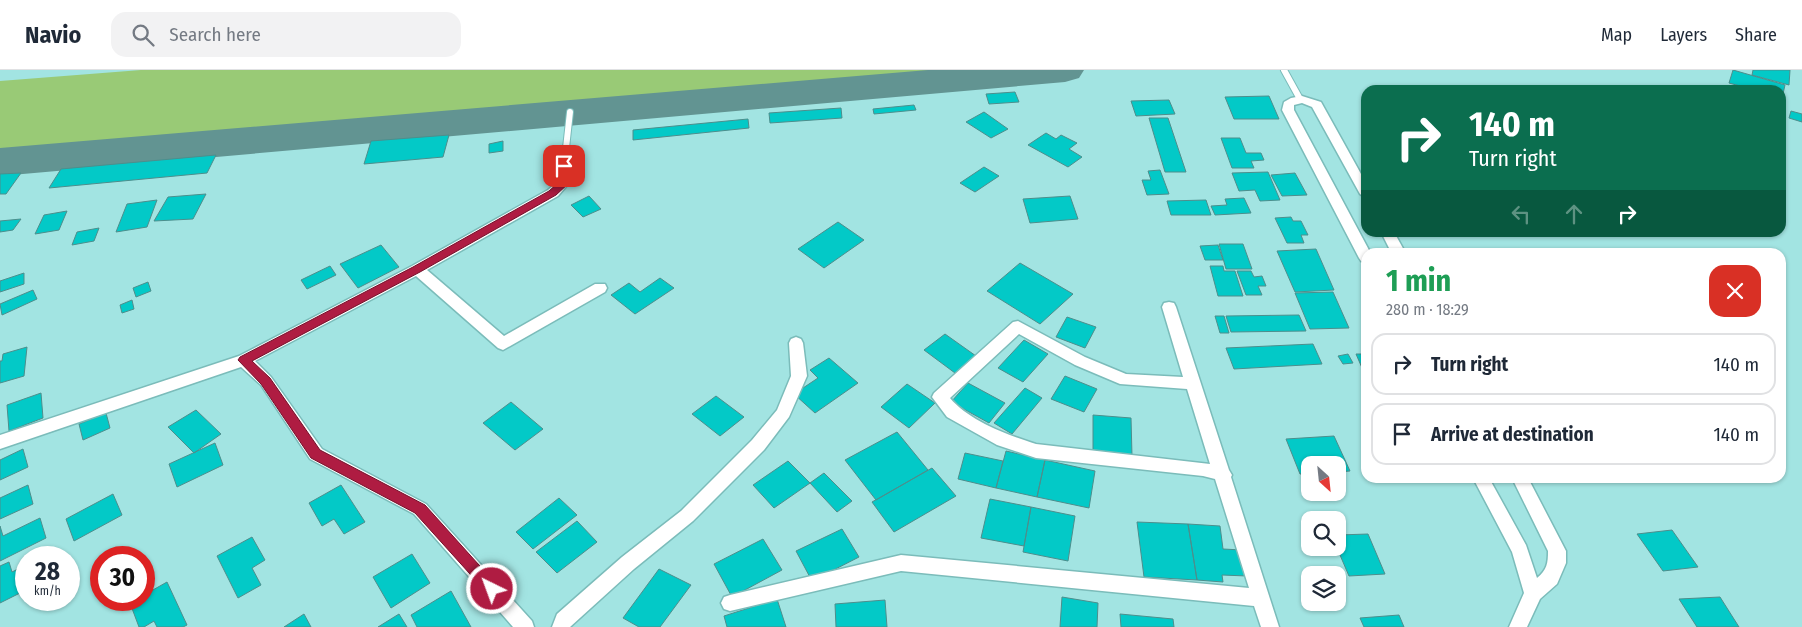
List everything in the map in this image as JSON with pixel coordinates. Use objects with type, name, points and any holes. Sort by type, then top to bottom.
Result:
[{"type":"street","points":[[1361,185],[1319,108],[1314,103],[1300,99],[1288,104],[1288,110],[1361,249]]},
{"type":"street","points":[[0,442],[244,360],[417,269],[553,193],[563,184],[566,148]]},
{"type":"street","points":[[1390,237],[1396,248]]},
{"type":"street","points":[[417,269],[503,344],[600,288]]},
{"type":"street","points":[[1169,307],[1224,475],[1270,627]]},
{"type":"street","points":[[1194,383],[1125,380],[1080,361],[1018,326],[940,397],[953,412],[1003,440],[1036,451],[1203,469],[1224,475]]},
{"type":"street","points":[[561,627],[564,620],[628,562],[687,516],[758,445],[782,413],[799,376],[796,343]]},
{"type":"street","points":[[244,360],[266,381],[316,454],[420,509],[525,627]]},
{"type":"street","points":[[1484,483],[1520,550],[1534,593]]},
{"type":"street","points":[[1518,627],[1534,593],[1551,578],[1558,564],[1556,551],[1522,483]]},
{"type":"street","points":[[730,603],[901,563],[1262,598]]},
{"type":"lane","points":[[1284,70],[1300,99]]},
{"type":"lane","points":[[566,148],[570,112]]},
{"type":"green space","points":[[141,70],[986,70],[0,157],[0,81]]},
{"type":"building","points":[[1733,70],[1785,85],[1736,85],[1729,83]]},
{"type":"building","points":[[1753,70],[1790,70],[1789,85],[1752,75]]},
{"type":"building","points":[[1015,92],[1019,102],[989,104],[986,94]]},
{"type":"building","points":[[1269,96],[1279,119],[1234,119],[1225,97]]},
{"type":"building","points":[[1169,100],[1175,114],[1136,116],[1131,101]]},
{"type":"building","points":[[914,105],[916,110],[874,114],[873,109]]},
{"type":"building","points":[[841,108],[842,118],[770,123],[769,113]]},
{"type":"building","points":[[1791,111],[1802,114],[1802,122],[1789,118]]},
{"type":"building","points":[[984,112],[1008,129],[991,138],[966,122]]},
{"type":"building","points":[[1149,118],[1168,118],[1186,172],[1165,172]]},
{"type":"building","points":[[748,119],[749,128],[633,140],[633,130]]},
{"type":"building","points":[[1046,133],[1056,139],[1061,135],[1077,143],[1069,149],[1082,157],[1068,167],[1028,145]]},
{"type":"building","points":[[449,135],[443,157],[364,164],[371,141]]},
{"type":"building","points":[[1221,138],[1240,138],[1246,153],[1261,153],[1264,160],[1251,161],[1254,168],[1232,168]]},
{"type":"building","points":[[503,141],[503,151],[489,153],[489,144]]},
{"type":"building","points":[[216,155],[207,173],[49,188],[61,169]]},
{"type":"building","points":[[984,167],[999,176],[975,192],[960,183]]},
{"type":"building","points":[[1160,170],[1169,194],[1147,195],[1142,180],[1151,180],[1148,171]]},
{"type":"building","points":[[1268,172],[1280,200],[1260,201],[1255,190],[1239,191],[1232,173]]},
{"type":"building","points":[[21,173],[6,194],[0,194],[0,174]]},
{"type":"building","points":[[1295,173],[1307,195],[1282,196],[1271,175]]},
{"type":"building","points":[[206,194],[193,219],[154,221],[168,197]]},
{"type":"building","points":[[589,196],[601,209],[583,217],[571,205]]},
{"type":"building","points":[[1070,196],[1078,219],[1030,223],[1023,199]]},
{"type":"building","points":[[1244,198],[1251,213],[1215,215],[1211,206],[1227,205],[1225,199]]},
{"type":"building","points":[[157,200],[147,227],[116,232],[127,204]]},
{"type":"building","points":[[1206,200],[1211,215],[1171,215],[1167,201]]},
{"type":"building","points":[[67,211],[59,230],[35,234],[44,215]]},
{"type":"building","points":[[1291,217],[1293,221],[1301,221],[1308,235],[1301,235],[1304,243],[1287,243],[1275,218]]},
{"type":"building","points":[[21,219],[13,230],[0,232],[0,221]]},
{"type":"building","points":[[838,222],[864,240],[824,268],[798,249]]},
{"type":"building","points":[[99,228],[94,241],[72,245],[77,232]]},
{"type":"building","points":[[1219,244],[1243,244],[1252,269],[1226,269]]},
{"type":"building","points":[[381,245],[399,267],[358,288],[340,264]]},
{"type":"building","points":[[1218,245],[1223,260],[1205,260],[1200,246]]},
{"type":"building","points":[[1316,249],[1334,290],[1295,292],[1277,251]]},
{"type":"building","points":[[1020,263],[1073,294],[1040,324],[987,291]]},
{"type":"building","points":[[330,266],[336,275],[307,289],[301,280]]},
{"type":"building","points":[[1210,266],[1223,266],[1224,271],[1235,271],[1243,296],[1218,296]]},
{"type":"building","points":[[1237,271],[1251,271],[1254,277],[1262,276],[1266,286],[1258,286],[1262,295],[1246,295]]},
{"type":"building","points":[[24,273],[24,284],[0,292],[0,281]]},
{"type":"building","points":[[660,278],[674,288],[635,314],[611,295],[629,283],[640,292]]},
{"type":"building","points":[[148,282],[151,291],[136,297],[133,288]]},
{"type":"building","points":[[33,290],[37,299],[2,315],[0,304]]},
{"type":"building","points":[[1333,292],[1349,328],[1310,329],[1295,293]]},
{"type":"building","points":[[132,300],[134,309],[122,313],[120,305]]},
{"type":"building","points":[[1299,315],[1306,331],[1231,332],[1226,316]]},
{"type":"building","points":[[1215,316],[1224,316],[1229,333],[1220,333]]},
{"type":"building","points":[[1067,317],[1096,327],[1085,348],[1056,337]]},
{"type":"building","points":[[945,334],[976,356],[955,373],[924,350]]},
{"type":"building","points":[[1024,340],[1048,354],[1023,382],[998,368]]},
{"type":"building","points":[[1313,344],[1322,364],[1234,369],[1226,348]]},
{"type":"building","points":[[27,347],[24,376],[0,383],[0,361],[2,361],[3,354]]},
{"type":"building","points":[[1348,354],[1353,363],[1343,364],[1338,356]]},
{"type":"building","points":[[1356,354],[1361,354],[1361,366]]},
{"type":"building","points":[[829,358],[858,383],[815,413],[794,394],[818,378],[810,370]]},
{"type":"building","points":[[1065,376],[1097,389],[1084,412],[1051,399]]},
{"type":"building","points":[[968,383],[1005,403],[989,423],[951,402]]},
{"type":"building","points":[[907,384],[935,403],[909,428],[881,407]]},
{"type":"building","points":[[1025,388],[1042,398],[1012,434],[994,423]]},
{"type":"building","points":[[41,393],[43,418],[9,431],[7,405]]},
{"type":"building","points":[[716,396],[744,417],[720,436],[692,414]]},
{"type":"building","points":[[511,402],[543,429],[515,450],[483,423]]},
{"type":"building","points":[[196,410],[221,434],[194,453],[168,427]]},
{"type":"building","points":[[106,413],[110,428],[83,440],[79,424]]},
{"type":"building","points":[[1093,415],[1131,418],[1132,456],[1093,453]]},
{"type":"building","points":[[897,432],[928,470],[876,500],[845,460]]},
{"type":"building","points":[[1334,436],[1343,456],[1301,456],[1300,474],[1286,439]]},
{"type":"building","points":[[215,443],[223,465],[177,487],[169,464]]},
{"type":"building","points":[[23,449],[28,467],[0,480],[0,460]]},
{"type":"building","points":[[1006,451],[1045,460],[1037,497],[996,488]]},
{"type":"building","points":[[965,453],[1003,461],[996,488],[958,479]]},
{"type":"building","points":[[1045,460],[1095,471],[1089,508],[1037,497]]},
{"type":"building","points":[[788,461],[810,483],[774,508],[753,485]]},
{"type":"building","points":[[1346,462],[1350,471],[1346,471]]},
{"type":"building","points":[[932,468],[956,496],[894,532],[872,502]]},
{"type":"building","points":[[824,473],[852,501],[837,512],[810,483]]},
{"type":"building","points":[[28,485],[33,504],[0,519],[0,498]]},
{"type":"building","points":[[341,485],[365,522],[344,534],[334,519],[322,526],[309,503]]},
{"type":"building","points":[[113,494],[122,515],[74,541],[66,519]]},
{"type":"building","points":[[559,498],[577,515],[533,549],[516,532]]},
{"type":"building","points":[[990,499],[1031,507],[1024,546],[981,538]]},
{"type":"building","points":[[1031,507],[1075,516],[1068,561],[1023,552]]},
{"type":"building","points":[[40,518],[46,538],[30,546],[15,546],[15,554],[0,561],[0,526],[3,536]]},
{"type":"building","points":[[577,521],[597,542],[557,573],[536,552]]},
{"type":"building","points":[[1137,522],[1188,524],[1197,580],[1144,577]]},
{"type":"building","points":[[1188,524],[1220,526],[1223,549],[1242,550],[1247,576],[1222,575],[1223,582],[1197,580]]},
{"type":"building","points":[[842,529],[859,557],[812,581],[796,551]]},
{"type":"building","points":[[1672,530],[1698,567],[1663,571],[1637,534]]},
{"type":"building","points":[[1368,534],[1385,574],[1349,576],[1340,556],[1346,556],[1346,535]]},
{"type":"building","points":[[252,537],[265,560],[252,568],[261,585],[238,598],[217,556]]},
{"type":"building","points":[[763,539],[782,570],[732,597],[714,564]]},
{"type":"building","points":[[412,554],[430,583],[391,608],[373,577]]},
{"type":"building","points":[[9,562],[12,572],[15,570],[15,596],[0,603],[0,566]]},
{"type":"building","points":[[659,569],[691,585],[660,627],[639,627],[623,618]]},
{"type":"building","points":[[167,582],[187,625],[183,627],[157,627],[154,621],[144,627],[139,627],[133,611],[155,611],[155,589]]},
{"type":"building","points":[[451,591],[471,627],[417,627],[411,615]]},
{"type":"building","points":[[1062,597],[1098,603],[1097,627],[1060,627]]},
{"type":"building","points":[[1720,597],[1739,627],[1697,627],[1679,599]]},
{"type":"building","points":[[777,599],[786,627],[727,627],[724,616]]},
{"type":"building","points":[[885,600],[887,627],[836,627],[835,604]]},
{"type":"building","points":[[304,614],[311,627],[284,627]]},
{"type":"building","points":[[399,614],[407,627],[378,627]]},
{"type":"building","points":[[1120,614],[1173,619],[1174,627],[1121,627]]},
{"type":"building","points":[[1399,615],[1404,627],[1364,627],[1360,618]]},
{"type":"taxiway","points":[[0,162],[1065,70]]},
{"type":"route","points":[[492,589],[420,509],[316,454],[286,414],[266,381],[244,360],[417,269],[553,193],[563,184],[564,166]]}]
